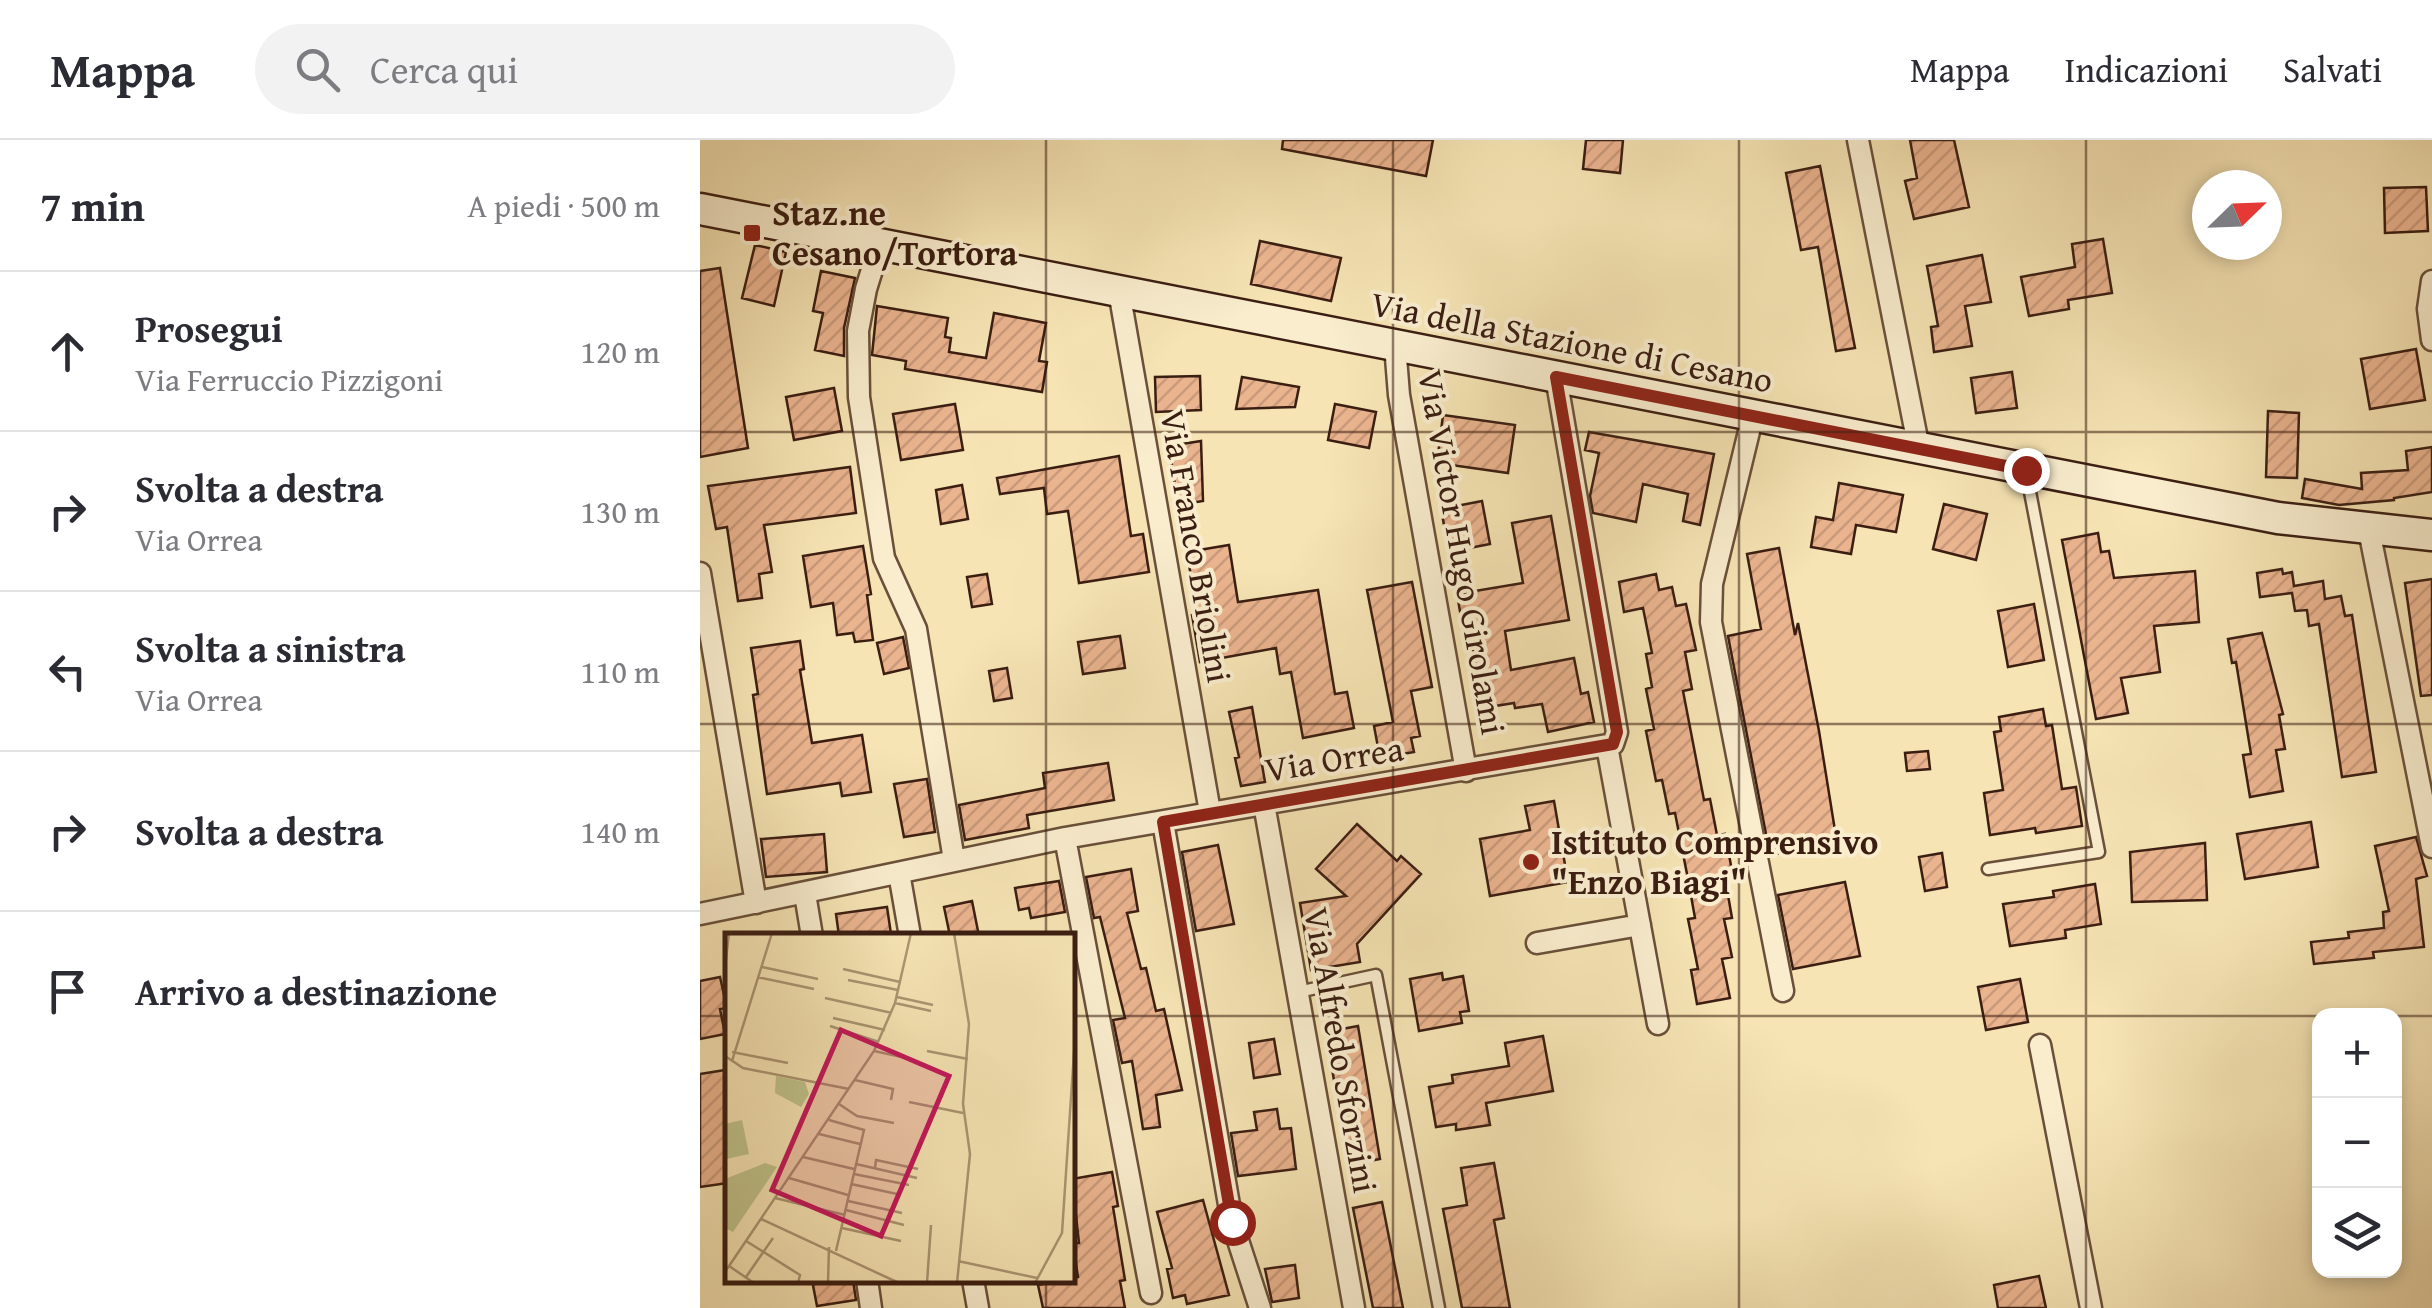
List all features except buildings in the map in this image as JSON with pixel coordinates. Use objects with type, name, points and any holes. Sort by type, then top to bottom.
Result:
[{"type":"street","points":[[1858,140],[1919,449]]},
{"type":"street","name":"Via della Stazione di Cesano","points":[[700,209],[2278,518],[2432,535]]},
{"type":"street","points":[[880,244],[858,331],[859,398],[884,558],[916,629],[954,860]]},
{"type":"street","points":[[2432,281],[2428,309],[2432,340]]},
{"type":"street","name":"Via Franco Briolini","points":[[1119,291],[1210,812]]},
{"type":"street","name":"Via Victor Hugo Girolami","points":[[1395,345],[1399,395],[1466,771]]},
{"type":"street","points":[[1556,377],[1617,732],[1615,741],[1607,746],[1658,1024]]},
{"type":"street","points":[[1752,415],[1712,584],[1711,622],[1784,991]]},
{"type":"street","points":[[2369,530],[2432,847]]},
{"type":"street","points":[[700,572],[756,903]]},
{"type":"street","name":"Via Orrea","points":[[700,914],[1065,838],[1607,746]]},
{"type":"street","name":"Via Alfredo Sforzini","points":[[1264,804],[1354,1308]]},
{"type":"street","points":[[1163,822],[1233,1228],[1260,1308]]},
{"type":"street","points":[[1065,838],[1151,1294]]},
{"type":"street","points":[[899,873],[909,933]]},
{"type":"street","points":[[805,894],[812,933]]},
{"type":"street","points":[[1537,944],[1640,925]]},
{"type":"street","points":[[2040,1045],[2091,1308]]},
{"type":"street","points":[[867,1283],[871,1308]]},
{"type":"street","points":[[974,1283],[978,1308]]},
{"type":"lane","points":[[1988,869],[2098,852],[2026,470]]},
{"type":"lane","points":[[1298,992],[1376,975],[1439,1308]]},
{"type":"place","name":"Staz.ne Cesano/Tortora","points":[[752,233]]},
{"type":"place","name":"Istituto Comprensivo \"Enzo Biagi\"","points":[[1531,862]]},
{"type":"route","points":[[1232,1222],[1163,822],[1613,744],[1617,732],[1556,377],[2026,470]]}]
